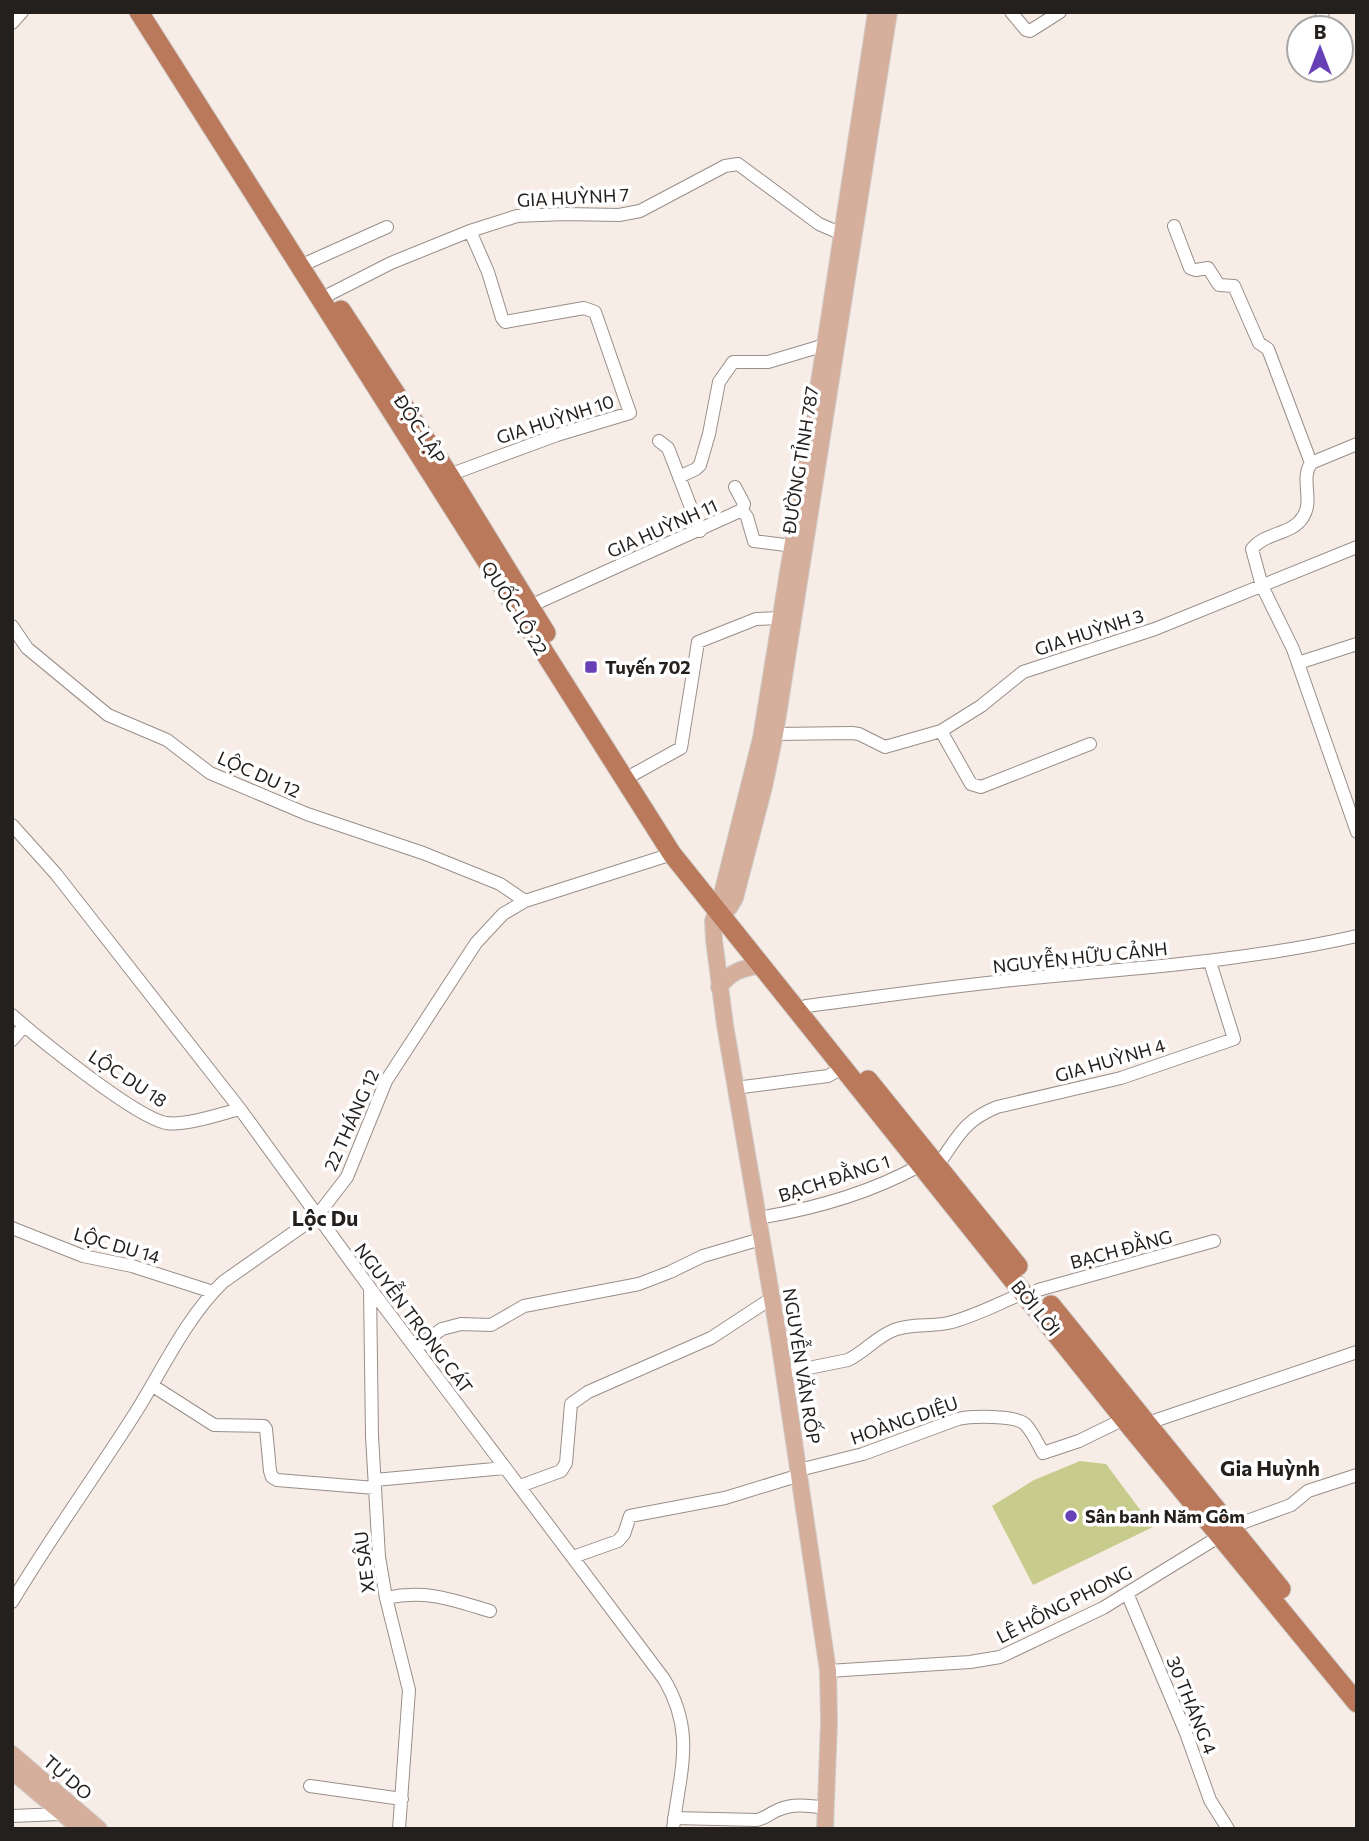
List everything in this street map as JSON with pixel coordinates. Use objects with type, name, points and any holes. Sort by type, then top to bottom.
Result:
[{"type":"highway","name":"ĐỘC LẬP","points":[[139,12],[325,297],[387,377],[634,774],[677,851]]},
{"type":"highway","name":"ĐỘC LẬP","points":[[155,12],[309,262],[325,297]]},
{"type":"highway","name":"QUỐC LỘ 22","points":[[325,297],[696,884],[722,906]]},
{"type":"highway","name":"BỜI LỜI","points":[[722,906],[759,966],[842,1068],[929,1165]]},
{"type":"highway","name":"BỜI LỜI","points":[[722,906],[806,1006],[1031,1292],[1145,1424],[1357,1703]]},
{"type":"highway","name":"BỜI LỜI","points":[[1031,1292],[1124,1419],[1357,1682]]},
{"type":"main road","name":"ĐƯỜNG TỈNH 787","points":[[722,906],[761,738],[876,12]]},
{"type":"main road","name":"ĐƯỜNG TỈNH 787","points":[[722,906],[735,898],[775,734],[889,12]]},
{"type":"main road","name":"NGUYỄN VĂN RỐP","points":[[722,906],[713,921],[719,987],[772,1298],[828,1671],[825,1829]]},
{"type":"main road","points":[[719,987],[729,975],[741,968],[759,966]]},
{"type":"main road","name":"TỰ DO","points":[[12,1754],[99,1829]]},
{"type":"main road","name":"TỰ DO","points":[[12,1771],[81,1829]]},
{"type":"street","points":[[12,23],[22,12]]},
{"type":"street","points":[[1010,12],[1030,31],[1060,12]]},
{"type":"street","name":"GIA HUỲNH 7","points":[[325,297],[391,263],[470,231],[517,216],[618,215],[640,211],[725,166],[738,164],[819,224],[842,234]]},
{"type":"street","points":[[1174,226],[1190,268],[1208,268],[1219,285],[1234,286],[1259,343],[1268,349],[1311,463],[1305,477],[1307,504],[1304,516],[1286,531],[1264,539],[1252,549],[1262,586],[1298,663],[1357,832]]},
{"type":"street","points":[[309,262],[387,227]]},
{"type":"street","name":"GIA HUỲNH 10","points":[[449,475],[557,435],[631,413],[595,312],[584,308],[505,322],[470,231]]},
{"type":"street","points":[[679,477],[696,469],[700,464],[719,382],[733,362],[768,362],[825,345]]},
{"type":"street","points":[[659,441],[668,448],[700,531]]},
{"type":"street","points":[[1311,463],[1357,444]]},
{"type":"street","points":[[735,487],[744,504],[743,510]]},
{"type":"street","name":"GIA HUỲNH 11","points":[[530,606],[743,510],[754,541],[793,546]]},
{"type":"street","name":"GIA HUỲNH 3","points":[[775,734],[852,733],[885,747],[941,732],[981,706],[1023,672],[1155,629],[1357,547]]},
{"type":"street","points":[[634,774],[681,748],[698,642],[756,620],[781,618]]},
{"type":"street","name":"LỘC DU 12","points":[[12,626],[27,648],[108,715],[167,740],[210,773],[307,814],[424,853],[500,884],[525,901]]},
{"type":"street","points":[[1298,663],[1357,644]]},
{"type":"street","points":[[941,732],[971,784],[981,787],[1090,744]]},
{"type":"street","name":"NGUYỄN TRỌNG CÁT","points":[[12,825],[56,874],[240,1109],[370,1288],[664,1679],[677,1699],[685,1738],[674,1823]]},
{"type":"street","name":"22 THÁNG 12","points":[[12,1602],[153,1386],[193,1318],[213,1292],[223,1282],[317,1216],[347,1177],[386,1081],[490,928],[503,915],[525,901],[677,851]]},
{"type":"street","name":"NGUYỄN HỮU CẢNH","points":[[806,1006],[1021,979],[1209,962],[1301,949],[1357,936]]},
{"type":"street","name":"GIA HUỲNH 4","points":[[929,1165],[967,1123],[979,1114],[997,1107],[1121,1078],[1234,1039],[1209,962]]},
{"type":"street","name":"LỘC DU 18","points":[[12,1015],[102,1085],[150,1117],[167,1123],[180,1123],[240,1109]]},
{"type":"street","points":[[12,1040],[24,1026]]},
{"type":"street","points":[[735,1088],[828,1076],[842,1068]]},
{"type":"street","name":"BẠCH ĐẰNG 1","points":[[758,1218],[848,1196],[929,1165]]},
{"type":"street","name":"LỘC DU 14","points":[[12,1228],[83,1256],[132,1266],[213,1292]]},
{"type":"street","points":[[415,1348],[442,1329],[461,1324],[491,1325],[524,1306],[639,1284],[703,1255],[761,1239]]},
{"type":"street","name":"BẠCH ĐẰNG","points":[[783,1373],[848,1360],[892,1331],[910,1326],[956,1321],[1031,1292],[1214,1241]]},
{"type":"street","name":"XE SÂU","points":[[370,1288],[379,1557],[386,1598],[409,1690],[399,1829]]},
{"type":"street","points":[[520,1486],[561,1471],[566,1463],[571,1404],[588,1392],[711,1338],[772,1298]]},
{"type":"street","points":[[1145,1424],[1357,1352]]},
{"type":"street","points":[[153,1386],[214,1425],[264,1426],[270,1471],[272,1477],[277,1480],[375,1484],[505,1468]]},
{"type":"street","name":"HOÀNG DIỆU","points":[[573,1557],[618,1541],[631,1516],[725,1498],[799,1472],[863,1454],[958,1419],[972,1416],[1018,1420],[1025,1424],[1043,1453],[1079,1441],[1124,1419]]},
{"type":"street","name":"LÊ HỒNG PHONG","points":[[828,1671],[970,1662],[1000,1657],[1103,1608],[1225,1532],[1291,1505],[1308,1491],[1357,1475]]},
{"type":"street","points":[[386,1598],[413,1593],[427,1594],[491,1611]]},
{"type":"street","name":"30 THÁNG 4","points":[[1127,1593],[1186,1732],[1210,1800],[1228,1829]]},
{"type":"street","points":[[310,1786],[402,1799]]},
{"type":"street","points":[[674,1823],[757,1820],[790,1806],[826,1808]]},
{"type":"street","points":[[12,1816],[61,1814]]},
{"type":"green space","name":"Sân banh Năm Gôm","points":[[1080,1461],[1106,1464],[1153,1527],[1033,1585],[992,1506],[1034,1480]]},
{"type":"place","name":"Tuyến 702","points":[[591,667]]},
{"type":"place","name":"Sân banh Năm Gôm","points":[[1071,1516]]},
{"type":"district","name":"Lộc Du","points":[[325,1217]]},
{"type":"district","name":"Gia Huỳnh","points":[[1270,1467]]}]
